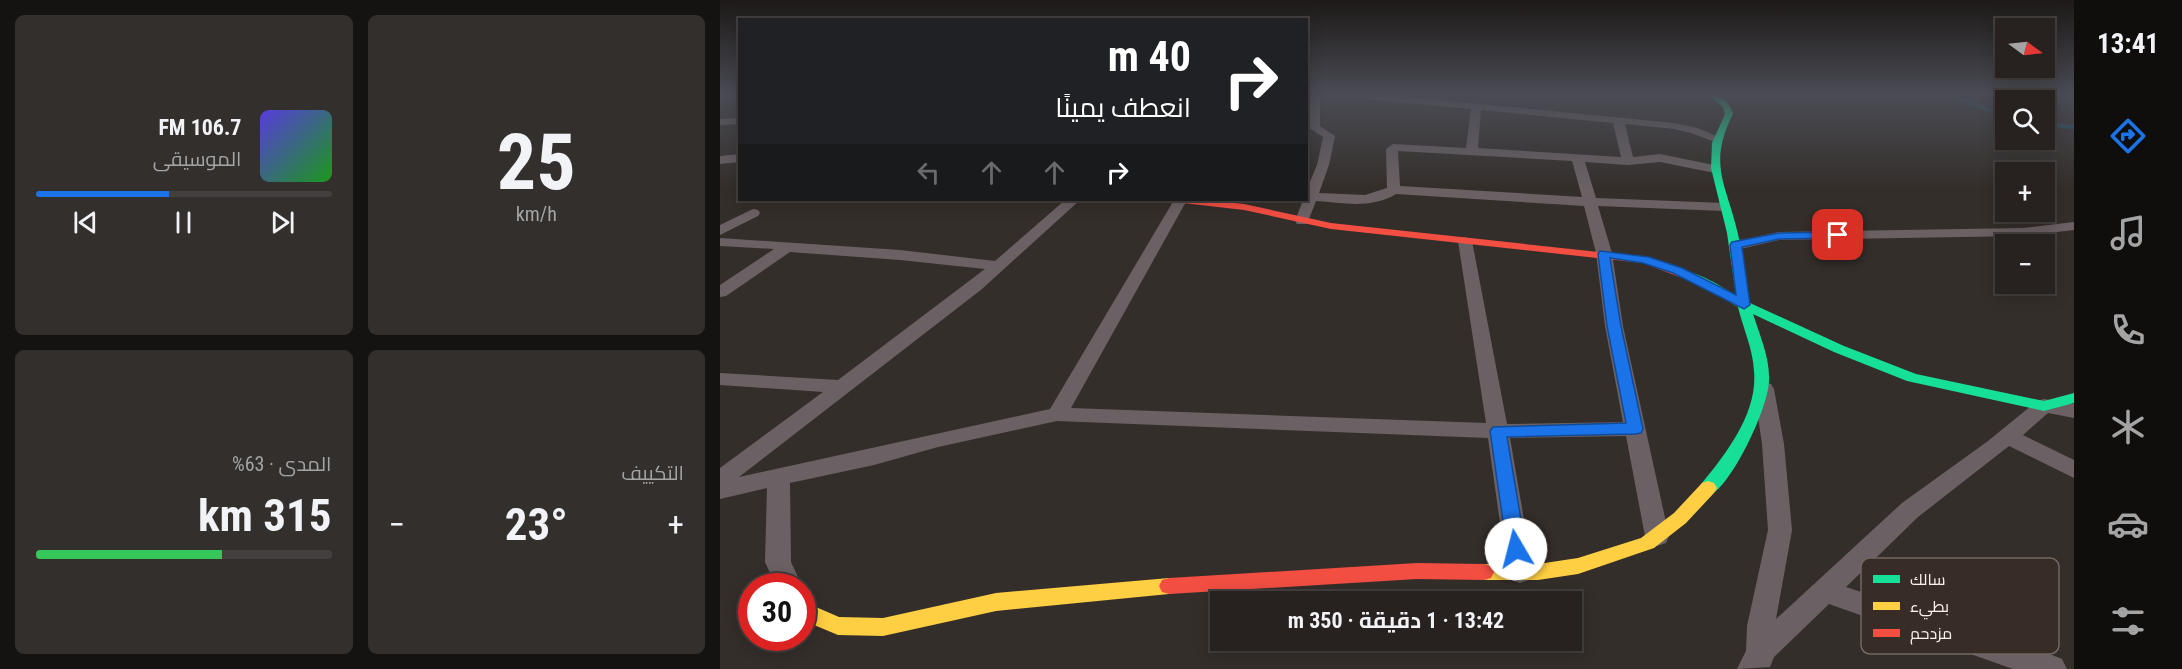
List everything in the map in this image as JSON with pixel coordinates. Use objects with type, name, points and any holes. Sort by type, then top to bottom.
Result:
[{"type":"street","points":[[1472,152],[1474,126]]},
{"type":"street","points":[[1620,126],[1628,161]]},
{"type":"street","points":[[1673,126],[1716,139]]},
{"type":"street","points":[[1723,126],[1713,147],[1715,170],[1736,245],[1744,305],[1751,324],[1762,377],[1773,444],[1780,530],[1761,626],[1758,663]]},
{"type":"street","points":[[1302,221],[1323,165],[1329,136],[1328,133],[1311,130]]},
{"type":"street","points":[[1394,189],[1393,148],[1413,147],[1628,161],[1660,158],[1715,170]]},
{"type":"street","points":[[1578,159],[1604,254],[1614,326],[1657,536]]},
{"type":"street","points":[[1311,197],[1370,198],[1386,195],[1394,189],[1589,202],[1724,207]]},
{"type":"street","points":[[720,480],[976,286],[1072,201]]},
{"type":"street","points":[[1057,414],[1081,367],[1147,263],[1180,201]]},
{"type":"street","points":[[1203,201],[1248,203],[1302,221],[1360,230],[1645,260],[1710,285],[1744,305],[1839,349],[1912,378],[1947,387],[2074,411]]},
{"type":"street","points":[[720,231],[753,213]]},
{"type":"street","points":[[1736,245],[1779,236],[2023,232],[2074,226]]},
{"type":"street","points":[[1465,241],[1520,572]]},
{"type":"street","points":[[720,242],[909,255],[999,266]]},
{"type":"street","points":[[720,292],[786,248]]},
{"type":"street","points":[[816,616],[838,626],[883,627],[996,602],[1218,582],[1417,571],[1520,572],[1578,566],[1647,543],[1680,518],[1716,479],[1739,447],[1761,394],[1762,377]]},
{"type":"street","points":[[720,379],[843,387]]},
{"type":"street","points":[[1758,663],[1824,591],[1910,510],[2044,406],[2074,398]]},
{"type":"street","points":[[720,490],[1057,414],[1498,431],[1635,429]]},
{"type":"street","points":[[2007,436],[2074,470]]},
{"type":"street","points":[[779,477],[778,562],[783,573]]},
{"type":"street","points":[[1824,591],[1861,604]]},
{"type":"street","points":[[2008,654],[2052,669]]},
{"type":"waterway","points":[[2066,126],[2074,127]]},
{"type":"traffic: fast","points":[[1708,488],[1726,465],[1751,422],[1761,392],[1762,379],[1758,350],[1744,304],[1730,223],[1715,168],[1716,143],[1722,126]]},
{"type":"traffic: fast","points":[[1682,274],[1710,285],[1744,305],[1839,349],[1912,378],[2044,406],[2074,398]]},
{"type":"traffic: slow","points":[[1484,572],[1538,572],[1578,566],[1647,543],[1680,518],[1708,488]]},
{"type":"traffic: slow","points":[[816,616],[838,626],[883,627],[996,602],[1169,586]]},
{"type":"traffic: jam","points":[[1192,201],[1244,207],[1331,226],[1645,260],[1682,274]]},
{"type":"traffic: jam","points":[[1169,586],[1417,571],[1484,572]]},
{"type":"route","points":[[1516,549],[1498,431],[1635,429],[1614,326],[1604,254],[1645,260],[1678,271],[1710,285],[1744,305],[1736,245],[1779,236],[1838,235]]}]
